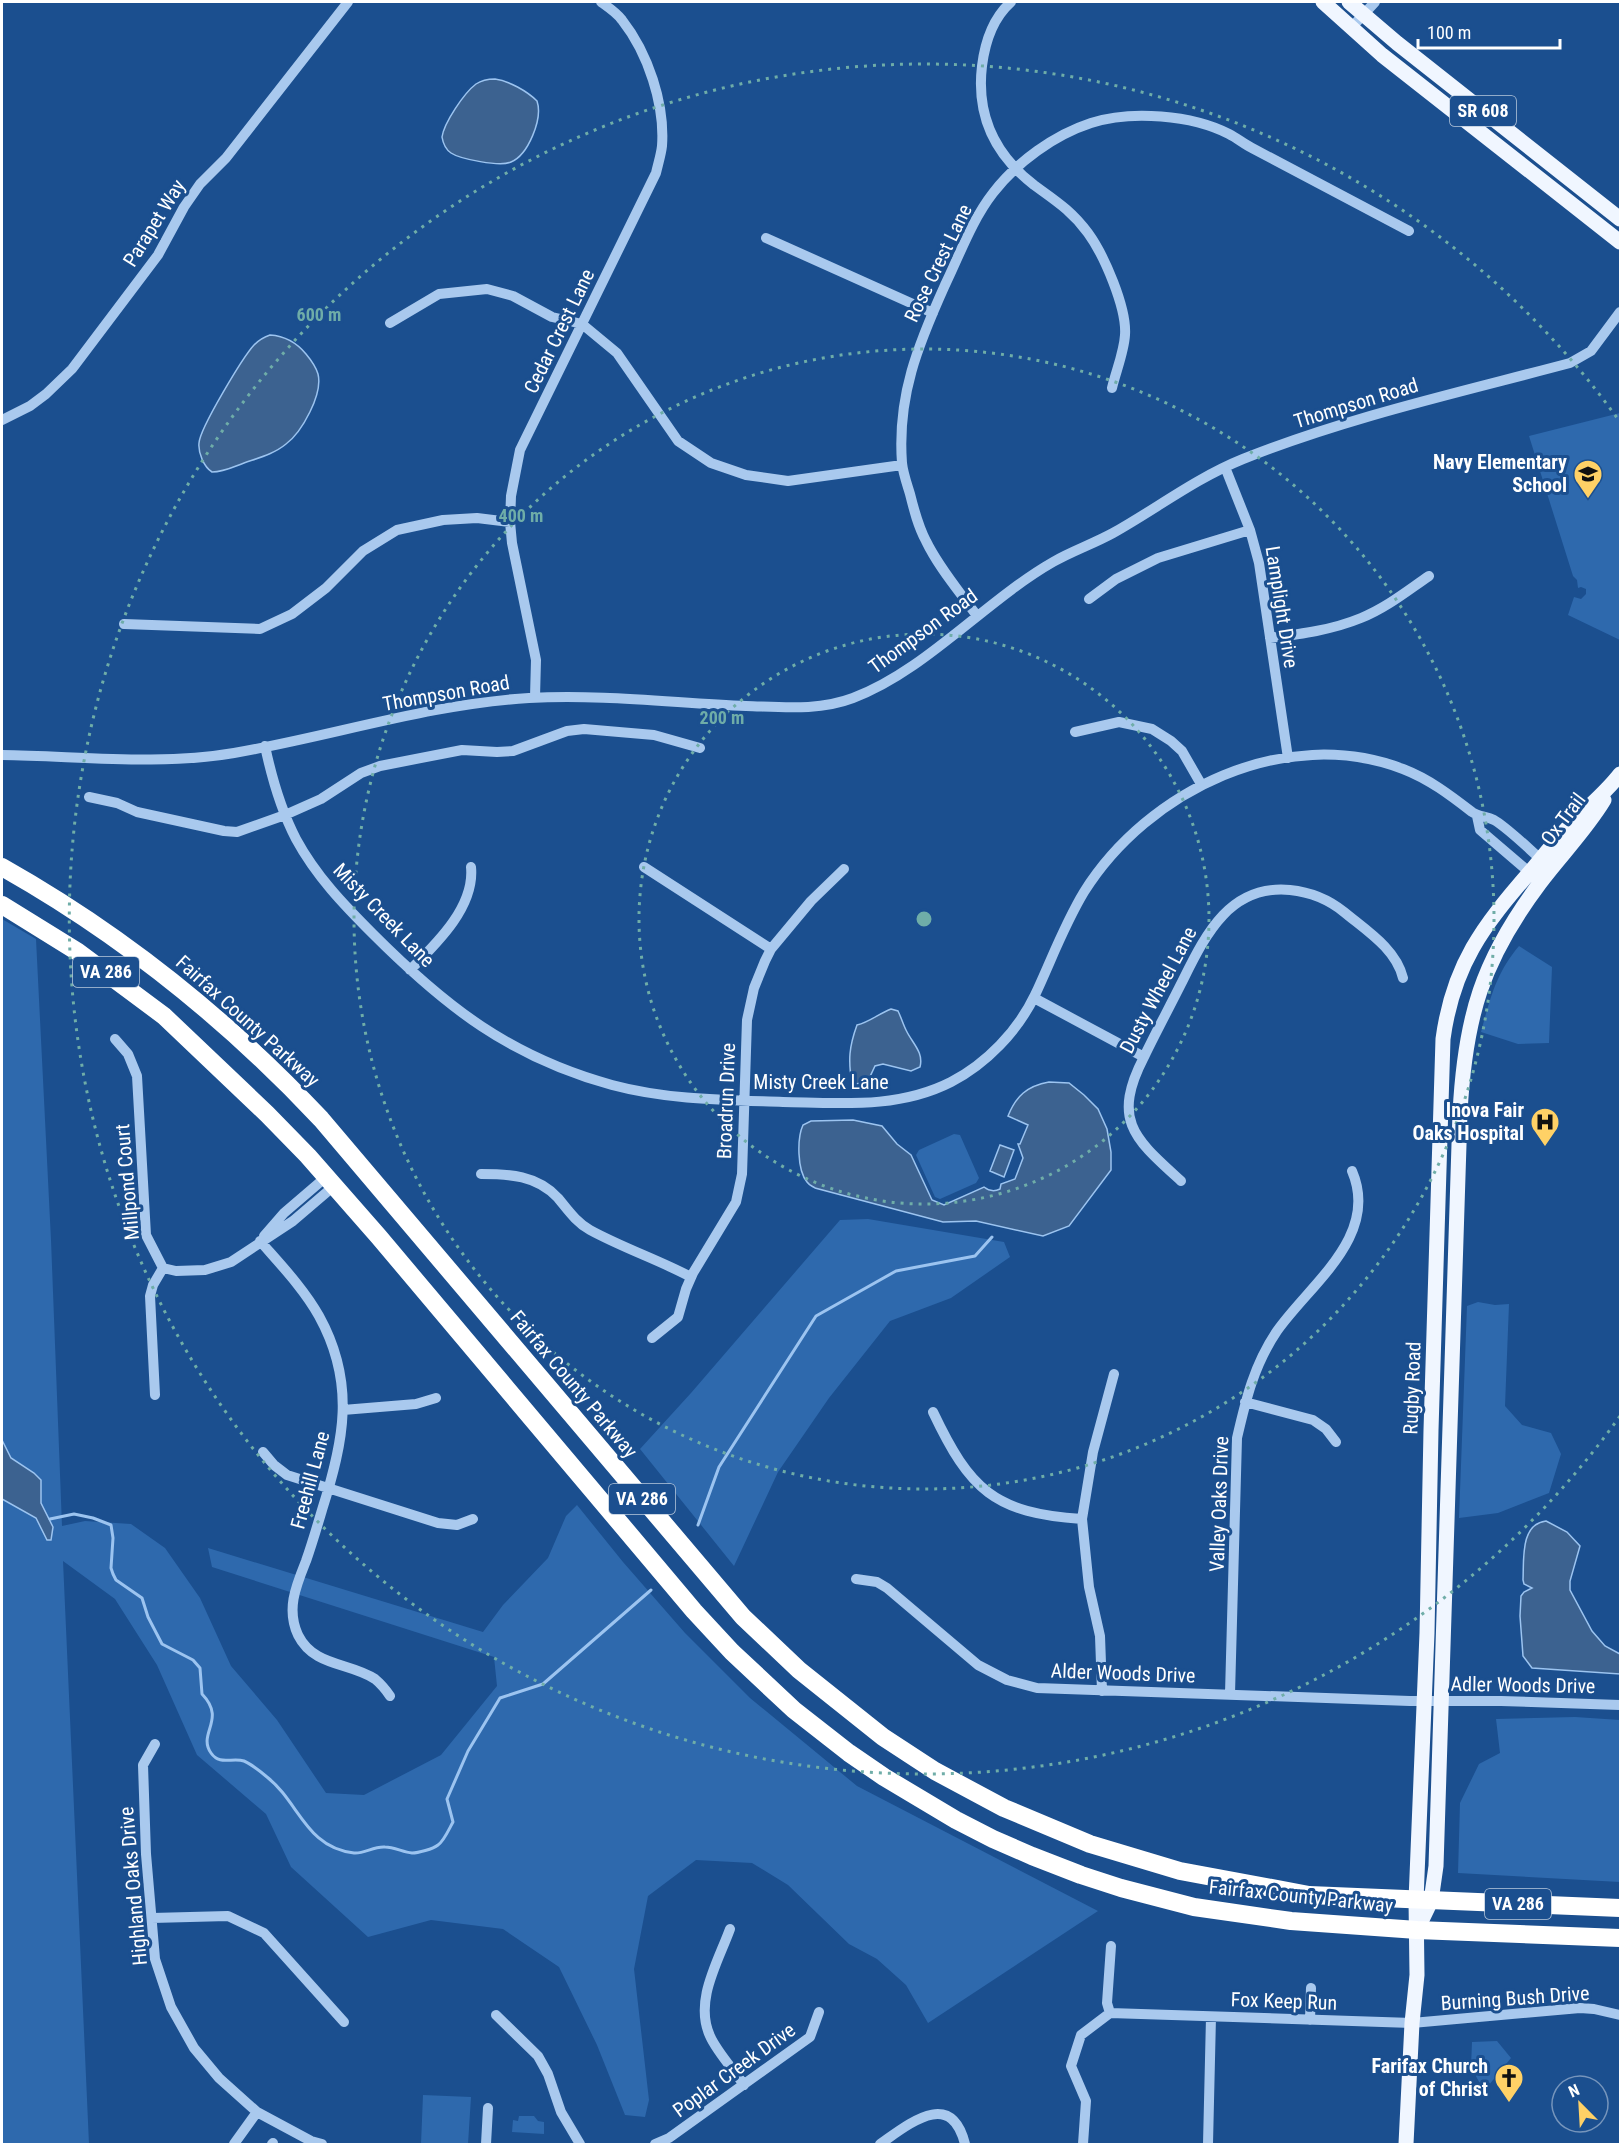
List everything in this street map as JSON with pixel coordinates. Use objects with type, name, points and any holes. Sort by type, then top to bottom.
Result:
[{"type":"highway","name":"Fairfax County Parkway","points":[[2,867],[73,909],[153,966],[214,1015],[272,1069],[321,1119],[743,1617],[799,1670],[858,1719],[935,1771],[1004,1808],[1047,1827],[1116,1852],[1180,1871],[1309,1895],[1620,1908]]},
{"type":"highway","name":"Fairfax County Parkway","points":[[2,904],[78,952],[164,1016],[267,1114],[330,1181],[694,1611],[732,1652],[794,1710],[866,1765],[920,1799],[993,1839],[1032,1856],[1120,1888],[1194,1907],[1333,1925],[1620,1938]]},
{"type":"main road","name":"SR 608","points":[[1323,2],[1382,55],[1620,242]]},
{"type":"main road","name":"SR 608","points":[[1349,2],[1620,219]]},
{"type":"main road","name":"Ox Trail","points":[[1535,877],[1591,820],[1619,777]]},
{"type":"main road","name":"Rugby Road","points":[[1423,1900],[1424,1701],[1443,1039],[1452,994],[1469,951],[1496,911],[1535,877]]},
{"type":"main road","name":"Rugby Road","points":[[1406,2145],[1412,2023],[1417,1975],[1417,1930],[1423,1900],[1436,1866],[1463,1063],[1472,1015],[1488,970],[1535,877]]},
{"type":"street","name":"Parapet Way","points":[[2,420],[30,406],[72,369],[158,255],[184,207],[200,184],[226,158],[348,2]]},
{"type":"street","name":"Cedar Crest Lane","points":[[535,698],[536,660],[512,543],[510,522],[511,496],[520,450],[656,173],[662,147],[662,122],[656,90],[647,62],[622,19],[601,2]]},
{"type":"street","points":[[1011,2],[1002,10],[993,26],[983,59],[980,83],[982,105],[991,137],[1001,153],[1033,184],[1051,195],[1072,213],[1089,235],[1119,297],[1124,314],[1125,336],[1112,388]]},
{"type":"street","points":[[1351,28],[1375,2]]},
{"type":"street","name":"Rose Crest Lane","points":[[977,616],[940,565],[926,541],[915,513],[902,465],[902,416],[914,359],[968,234],[993,193],[1028,158],[1047,145],[1092,123],[1158,116],[1182,119],[1228,134],[1409,231]]},
{"type":"street","points":[[766,238],[933,313]]},
{"type":"street","points":[[390,323],[439,294],[486,289],[513,296],[552,316],[582,324],[617,352],[678,441],[711,463],[746,475],[788,481],[902,465]]},
{"type":"street","name":"Thompson Road","points":[[2,755],[167,759],[234,753],[450,708],[535,698],[595,698],[707,705],[789,707],[838,703],[856,697],[896,676],[1032,574],[1113,533],[1195,482],[1225,467],[1340,425],[1425,400],[1570,363],[1590,351],[1620,312]]},
{"type":"street","name":"Lamplight Drive","points":[[1225,467],[1250,530],[1259,563],[1288,758]]},
{"type":"street","points":[[124,624],[260,629],[292,614],[326,588],[363,551],[397,530],[443,520],[477,518],[510,522]]},
{"type":"street","points":[[1089,598],[1116,579],[1158,558],[1250,530]]},
{"type":"street","points":[[1270,638],[1318,631],[1362,618],[1429,576]]},
{"type":"street","points":[[1075,732],[1119,722],[1152,729],[1182,751],[1201,784]]},
{"type":"street","points":[[88,796],[117,803],[137,812],[237,832],[321,799],[361,773],[380,766],[462,750],[513,751],[567,730],[584,729],[654,735],[700,748]]},
{"type":"street","name":"Misty Creek Lane","points":[[265,747],[271,775],[285,815],[310,863],[349,910],[410,970],[475,1024],[524,1052],[560,1068],[615,1085],[664,1095],[745,1101],[861,1104],[917,1096],[951,1082],[981,1062],[1007,1037],[1034,998],[1070,916],[1099,870],[1134,831],[1201,784],[1233,772],[1304,756],[1352,756],[1400,768],[1443,789],[1477,816],[1493,819],[1546,864]]},
{"type":"street","name":"Misty Creek Lane","points":[[1477,816],[1480,830],[1535,877]]},
{"type":"street","points":[[410,970],[446,932],[467,898],[471,885],[471,867]]},
{"type":"street","points":[[644,867],[771,949]]},
{"type":"street","name":"Broadrun Drive","points":[[652,1338],[678,1317],[691,1277],[736,1202],[742,1174],[746,1030],[754,988],[771,949],[811,901],[844,869]]},
{"type":"street","name":"Dusty Wheel Lane","points":[[1182,1181],[1143,1145],[1131,1124],[1128,1107],[1130,1089],[1210,929],[1234,906],[1256,895],[1272,891],[1287,890],[1317,896],[1330,902],[1390,951],[1401,968],[1403,978]]},
{"type":"street","points":[[1034,998],[1144,1057]]},
{"type":"street","name":"Millpond Court","points":[[115,1039],[128,1054],[137,1077],[146,1235],[163,1268]]},
{"type":"street","name":"Valley Oaks Drive","points":[[1230,1694],[1237,1438],[1245,1402],[1255,1371],[1277,1331],[1340,1256],[1356,1222],[1359,1186],[1352,1171]]},
{"type":"street","points":[[481,1174],[519,1176],[537,1182],[552,1192],[573,1217],[588,1228],[664,1262],[691,1277]]},
{"type":"street","points":[[155,1395],[150,1296],[153,1285],[163,1268],[189,1272],[218,1267],[242,1255],[260,1241],[284,1213],[330,1181]]},
{"type":"street","name":"Freehill Lane","points":[[260,1241],[302,1292],[325,1327],[340,1374],[343,1410],[342,1435],[329,1488],[294,1592],[292,1607],[296,1629],[305,1646],[313,1653],[323,1660],[374,1678],[390,1696]]},
{"type":"street","points":[[1102,1691],[1100,1636],[1089,1587],[1082,1519],[1093,1452],[1114,1374]]},
{"type":"street","points":[[343,1410],[416,1404],[436,1398]]},
{"type":"street","points":[[1245,1402],[1313,1420],[1326,1429],[1336,1442]]},
{"type":"street","points":[[933,1412],[958,1461],[978,1484],[994,1496],[1031,1513],[1082,1519]]},
{"type":"street","points":[[263,1452],[287,1475],[447,1526],[472,1519]]},
{"type":"street","name":"Alder Woods Drive","points":[[856,1579],[877,1582],[887,1588],[978,1665],[997,1676],[1037,1688],[1424,1701]]},
{"type":"street","name":"Adler Woods Drive","points":[[1424,1701],[1620,1705]]},
{"type":"street","name":"Highland Oaks Drive","points":[[155,1744],[143,1765],[146,1854],[155,1959],[171,2007],[194,2048],[219,2078],[257,2112],[322,2145]]},
{"type":"street","points":[[152,1918],[228,1916],[264,1933],[344,2022]]},
{"type":"street","points":[[730,1929],[706,1993],[704,2015],[710,2036],[744,2085]]},
{"type":"street","points":[[1083,2145],[1086,2101],[1071,2066],[1081,2035],[1110,2013],[1107,2003],[1111,1946]]},
{"type":"street","points":[[1310,2020],[1311,1989]]},
{"type":"street","name":"Burning Bush Drive","points":[[1412,2023],[1580,2008],[1620,2015]]},
{"type":"street","name":"Poplar Creek Drive","points":[[655,2145],[669,2138],[810,2037],[819,2012]]},
{"type":"street","name":"Fox Keep Run","points":[[1110,2013],[1412,2023]]},
{"type":"street","points":[[496,2015],[538,2056],[548,2074],[561,2112],[580,2145]]},
{"type":"street","points":[[1208,2145],[1211,2017]]},
{"type":"street","points":[[486,2145],[488,2109]]},
{"type":"street","points":[[234,2145],[257,2112]]},
{"type":"street","points":[[880,2145],[915,2120],[931,2114],[942,2114],[955,2122],[962,2132],[964,2145]]},
{"type":"shaded area","points":[[495,79],[518,87],[537,101],[538,117],[533,136],[523,152],[511,162],[498,164],[480,162],[451,153],[447,150],[442,137],[450,116],[476,84]]},
{"type":"shaded area","points":[[270,335],[295,343],[317,371],[319,382],[310,412],[298,431],[281,447],[228,469],[212,472],[206,467],[199,447],[206,423],[232,377],[254,345]]},
{"type":"shaded area","name":"Navy Elementary School","points":[[1620,413],[1620,640],[1568,615],[1574,597],[1581,599],[1586,594],[1586,589],[1578,588],[1577,580],[1573,576],[1529,436]]},
{"type":"shaded area","points":[[2,919],[36,939],[62,1526],[85,1521],[131,1524],[165,1548],[200,1598],[231,1666],[277,1720],[326,1793],[364,1795],[441,1755],[497,1686],[494,1657],[212,1567],[208,1548],[483,1632],[503,1605],[548,1558],[566,1516],[577,1505],[685,1633],[750,1698],[857,1786],[1098,1911],[928,2023],[906,1985],[877,1959],[849,1944],[788,1885],[752,1863],[696,1860],[648,1896],[634,1969],[649,2100],[645,2117],[625,2115],[597,2045],[559,1967],[503,1929],[431,1920],[368,1937],[291,1867],[266,1814],[197,1755],[157,1665],[115,1599],[63,1561],[89,2144],[2,2144]]},
{"type":"shaded area","points":[[1519,946],[1552,967],[1549,1043],[1518,1044],[1481,1032],[1499,976]]},
{"type":"shaded area","points":[[891,1009],[898,1011],[917,1048],[920,1067],[911,1071],[883,1064],[875,1066],[867,1083],[852,1084],[850,1054],[857,1025]]},
{"type":"shaded area","points":[[1049,1082],[1069,1083],[1098,1109],[1107,1129],[1111,1170],[1069,1226],[1043,1236],[976,1221],[943,1222],[815,1188],[809,1184],[801,1170],[799,1154],[803,1125],[811,1121],[853,1120],[882,1126],[897,1144],[911,1155],[932,1200],[944,1205],[984,1187],[992,1191],[998,1190],[1001,1184],[1015,1179],[1023,1158],[1018,1144],[1028,1125],[1008,1116],[1011,1109],[1028,1089]]},
{"type":"shaded area","points":[[954,1134],[960,1135],[979,1178],[976,1183],[940,1199],[935,1197],[916,1155],[919,1150]]},
{"type":"shaded area","points":[[1000,1145],[1014,1150],[1004,1177],[990,1171]]},
{"type":"shaded area","points":[[868,1219],[1004,1242],[1010,1257],[951,1298],[890,1321],[829,1398],[778,1472],[734,1566],[640,1449],[840,1220]]},
{"type":"shaded area","points":[[1478,1302],[1495,1305],[1509,1304],[1505,1406],[1522,1425],[1551,1433],[1561,1454],[1549,1493],[1498,1513],[1459,1518],[1467,1306]]},
{"type":"shaded area","points":[[2,1440],[11,1458],[41,1480],[41,1503],[53,1527],[51,1540],[47,1540],[36,1518],[2,1499]]},
{"type":"shaded area","points":[[1546,1521],[1567,1532],[1580,1546],[1570,1581],[1570,1590],[1592,1631],[1605,1646],[1620,1654],[1620,1674],[1532,1668],[1523,1656],[1521,1596],[1532,1588],[1524,1584],[1523,1580],[1525,1544],[1532,1529]]},
{"type":"shaded area","points":[[1575,1717],[1620,1720],[1620,1882],[1458,1873],[1460,1803],[1479,1764],[1500,1753],[1496,1719]]},
{"type":"shaded area","points":[[1497,2041],[1511,2058],[1484,2091],[1471,2067],[1472,2042]]},
{"type":"shaded area","points":[[423,2095],[471,2097],[468,2144],[421,2144]]},
{"type":"shaded area","points":[[519,2116],[534,2116],[538,2121],[544,2122],[544,2134],[512,2132],[513,2120],[518,2121]]},
{"type":"waterway","points":[[698,1525],[719,1467],[816,1316],[896,1271],[975,1256],[992,1237]]},
{"type":"waterway","points":[[50,1519],[74,1514],[111,1525],[113,1538],[111,1568],[116,1580],[142,1598],[148,1617],[162,1644],[193,1660],[200,1668],[202,1694],[212,1711],[207,1739],[211,1753],[218,1759],[240,1760],[253,1766],[278,1787],[304,1823],[325,1843],[354,1853],[381,1847],[415,1853],[440,1843],[453,1822],[447,1799],[468,1751],[500,1698],[543,1684],[651,1590]]},
{"type":"place","name":"Navy Elementary School","points":[[1588,500]]},
{"type":"place","name":"Inova Fair Oaks Hospital","points":[[1545,1148]]},
{"type":"place","name":"Farifax Church of Christ","points":[[1509,2104]]}]
